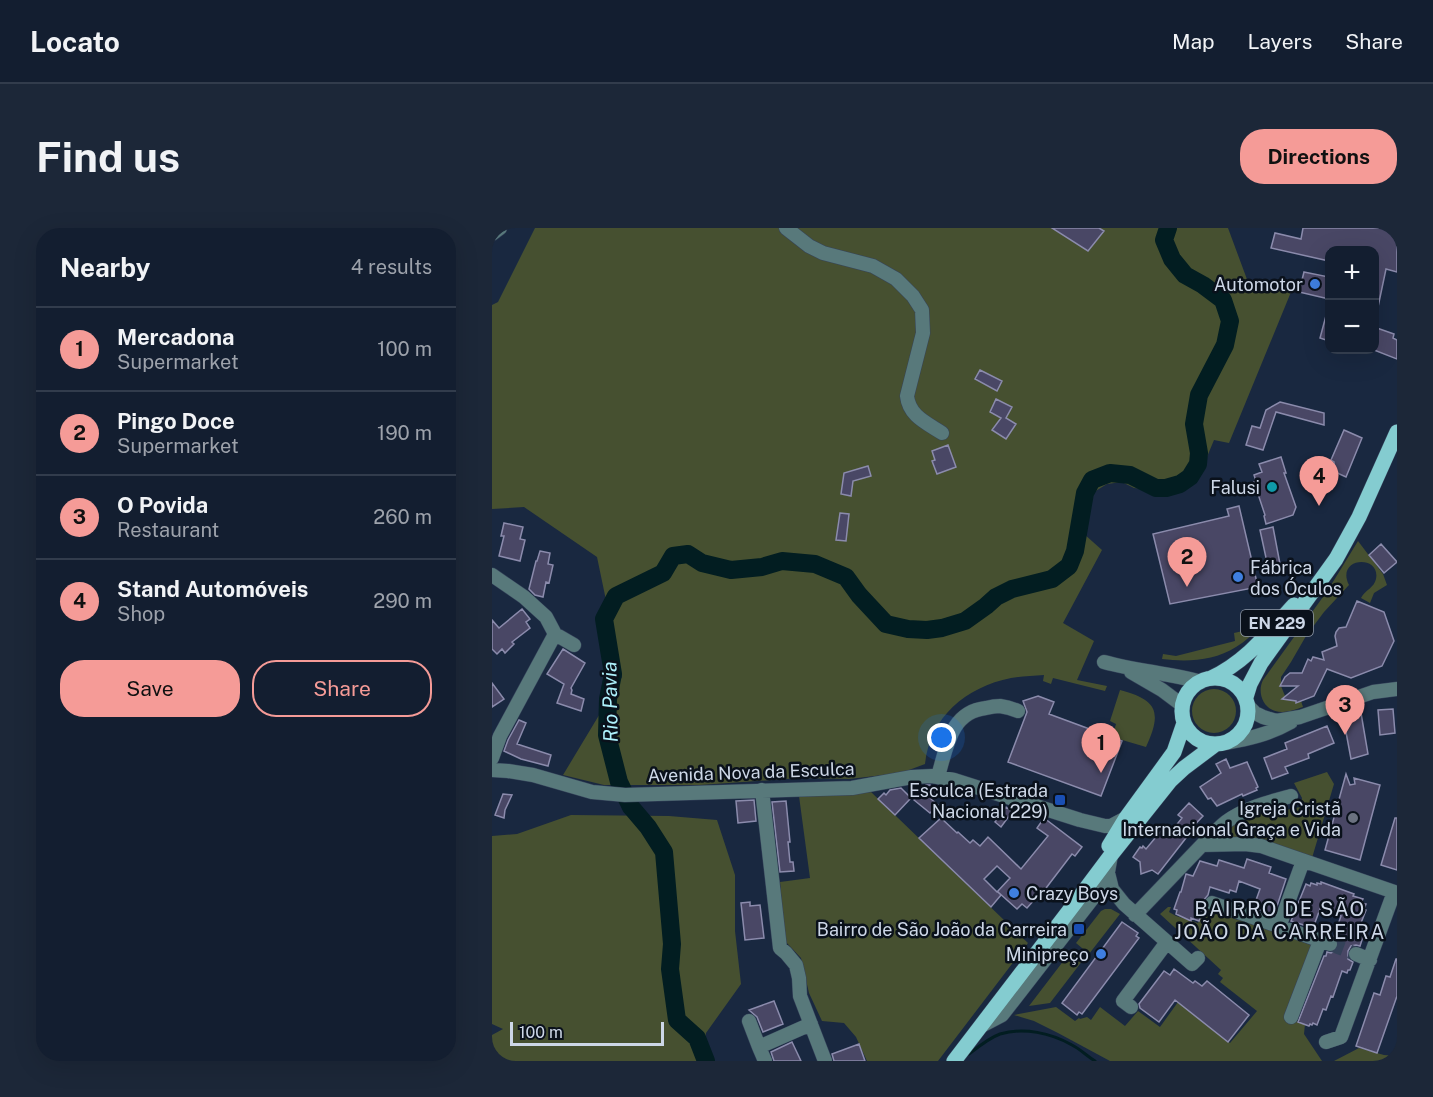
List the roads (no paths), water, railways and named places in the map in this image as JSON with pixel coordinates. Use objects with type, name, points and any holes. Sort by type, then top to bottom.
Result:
[{"type":"main road","name":"EN 229","points":[[954,1061],[1047,938],[1092,873],[1170,781],[1184,768],[1220,744],[1240,734],[1248,716],[1247,702],[1250,684],[1261,663],[1336,559],[1359,517],[1397,432]]},
{"type":"main road","name":"EN 229","points":[[1108,853],[1126,818],[1174,752],[1184,723],[1182,705],[1188,691],[1194,685],[1227,669],[1248,654],[1336,559]]},
{"type":"main road","points":[[1205,680],[1221,678],[1231,682],[1240,688],[1247,702]]},
{"type":"main road","points":[[1184,723],[1193,736],[1208,744],[1220,744]]},
{"type":"street","points":[[492,234],[500,228]]},
{"type":"street","points":[[786,228],[809,246],[823,253],[873,266],[896,279],[914,296],[922,310],[923,333],[907,396],[908,405],[914,414],[942,433]]},
{"type":"street","points":[[492,575],[524,597],[546,617],[555,634],[574,645]]},
{"type":"street","points":[[492,758],[496,733],[555,634]]},
{"type":"street","points":[[1104,662],[1124,668],[1205,680]]},
{"type":"street","points":[[1124,668],[1162,690],[1182,705]]},
{"type":"street","points":[[1247,702],[1255,713],[1276,721],[1300,717],[1373,692],[1397,678]]},
{"type":"street","points":[[1373,692],[1397,689]]},
{"type":"street","points":[[938,776],[952,732],[958,721],[969,712],[999,706],[1018,711]]},
{"type":"street","points":[[1220,744],[1255,738],[1283,727],[1300,717]]},
{"type":"street","name":"Avenida Nova da Esculca","points":[[492,770],[533,776],[592,792],[627,794],[852,788],[912,777],[938,776],[1105,826],[1111,826],[1126,818]]},
{"type":"street","points":[[762,790],[780,948],[796,965],[800,996],[825,1061]]},
{"type":"street","points":[[1136,915],[1225,823],[1245,811],[1292,796]]},
{"type":"street","name":"Avenida Nova da Esculca","points":[[1080,820],[1101,834],[1107,845],[1108,853]]},
{"type":"street","points":[[1202,845],[1261,846],[1395,893],[1341,1037],[1326,1042]]},
{"type":"street","points":[[1108,853],[1108,872],[1112,889],[1124,904],[1192,964],[1198,958]]},
{"type":"street","points":[[1279,927],[1304,861]]},
{"type":"street","points":[[981,1026],[1002,1015],[1103,885],[1108,872]]},
{"type":"street","points":[[1091,901],[1107,898],[1124,904]]},
{"type":"street","points":[[1212,903],[1325,943],[1291,1017]]},
{"type":"street","points":[[1131,1007],[1123,1001],[1167,942]]},
{"type":"street","points":[[1356,954],[1370,960]]},
{"type":"street","points":[[749,1021],[765,1061]]},
{"type":"street","points":[[759,1047],[811,1024]]},
{"type":"waterway","name":"Rio Pavia","points":[[706,1061],[697,1038],[677,1020],[670,969],[672,944],[664,852],[648,827],[631,807],[619,782],[607,735],[608,699],[613,674],[604,619],[616,596],[663,573],[673,556],[688,554],[702,563],[731,570],[762,567],[782,561],[815,564],[846,577],[886,624],[927,630],[965,621],[996,597],[1012,589],[1052,579],[1069,566],[1075,551],[1085,493],[1092,480],[1110,473],[1130,475],[1156,488],[1166,488],[1180,484],[1190,477],[1198,464],[1199,453],[1194,424],[1199,395],[1225,345],[1230,321],[1223,300],[1185,275],[1172,259],[1164,240],[1168,228]]},
{"type":"waterway","name":"Rio Pavia","points":[[969,1054],[1000,1034],[1028,1031],[1046,1034],[1064,1041],[1095,1061]]},
{"type":"tunnel","points":[[1330,944],[1356,954]]},
{"type":"place","name":"Automotor","points":[[1315,284]]},
{"type":"place","name":"Falusi","points":[[1272,487]]},
{"type":"place","name":"Stand Automóveis","points":[[1319,506]]},
{"type":"place","name":"Fábrica dos Óculos","points":[[1238,577]]},
{"type":"place","name":"Pingo Doce","points":[[1187,587]]},
{"type":"place","name":"O Povida","points":[[1345,735]]},
{"type":"place","name":"Mercadona","points":[[1101,773]]},
{"type":"place","name":"Esculca (Estrada Nacional 229)","points":[[1060,800]]},
{"type":"place","name":"Igreja Cristã Internacional Graça e Vida","points":[[1353,818]]},
{"type":"place","name":"Crazy Boys","points":[[1014,893]]},
{"type":"place","name":"Bairro de São João da Carreira","points":[[1079,929]]},
{"type":"place","name":"Minipreço","points":[[1101,954]]},
{"type":"district","name":"BAIRRO DE SÃO JOÃO DA CARREIRA","points":[[1280,920]]}]
